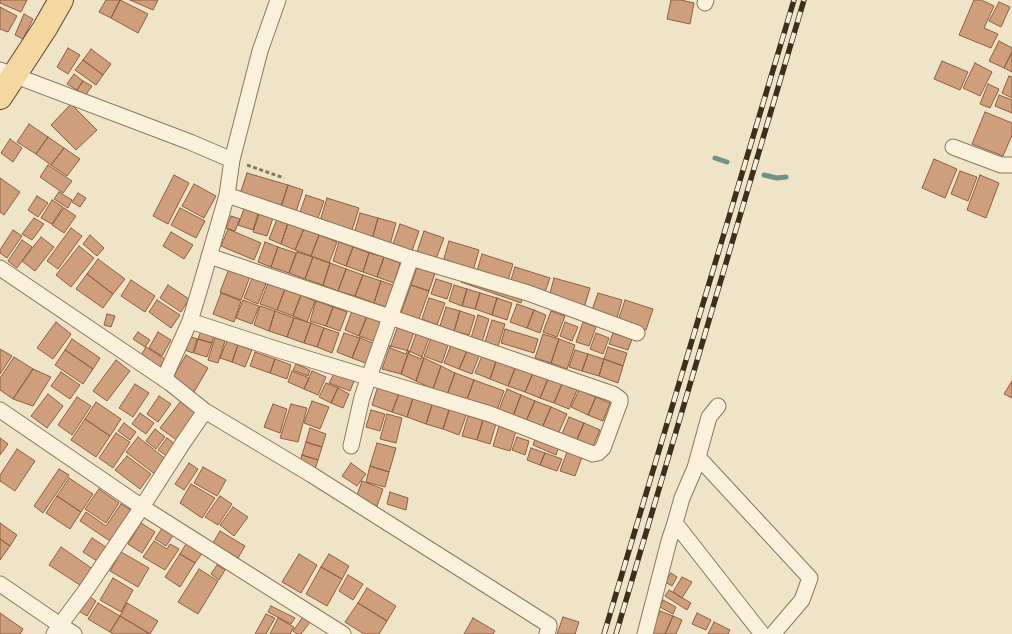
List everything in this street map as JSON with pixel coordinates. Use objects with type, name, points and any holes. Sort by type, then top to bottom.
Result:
[{"type":"main road","points":[[0,97],[7,73],[45,28],[61,0]]},
{"type":"street","points":[[164,379],[190,321],[227,195],[232,160],[260,51],[278,0]]},
{"type":"street","points":[[7,73],[190,142],[232,160]]},
{"type":"street","points":[[953,146],[1001,165],[1012,165]]},
{"type":"street","points":[[227,195],[411,258],[528,293],[637,333]]},
{"type":"street","points":[[190,321],[490,414],[593,454],[598,453],[603,448],[619,406],[620,399],[614,394],[209,256]]},
{"type":"street","points":[[351,446],[362,397],[411,258]]},
{"type":"street","points":[[0,268],[164,379],[205,411],[312,475],[549,624],[547,634]]},
{"type":"street","points":[[645,634],[682,498],[695,468],[709,417],[718,406]]},
{"type":"street","points":[[0,411],[142,507],[343,634]]},
{"type":"street","points":[[57,630],[86,590],[205,411]]},
{"type":"street","points":[[698,457],[810,578],[802,600],[773,634]]},
{"type":"street","points":[[675,523],[757,632]]},
{"type":"street","points":[[0,584],[57,630],[74,634]]},
{"type":"path","points":[[232,160],[284,178]]},
{"type":"building","points":[[0,0],[27,0],[21,12],[0,3]]},
{"type":"building","points":[[106,0],[120,0],[111,18],[99,12]]},
{"type":"building","points":[[120,0],[148,14],[138,33],[111,18]]},
{"type":"building","points":[[130,0],[158,0],[153,10]]},
{"type":"building","points":[[671,0],[694,3],[690,24],[667,19]]},
{"type":"building","points":[[974,0],[981,0],[994,6],[984,28],[998,34],[991,48],[959,35]]},
{"type":"building","points":[[999,2],[1010,7],[1001,27],[989,21]]},
{"type":"building","points":[[0,7],[17,16],[8,32],[0,29]]},
{"type":"building","points":[[24,14],[33,19],[23,39],[15,35]]},
{"type":"building","points":[[999,41],[1012,48],[1004,68],[989,61]]},
{"type":"building","points":[[68,48],[80,55],[68,74],[57,67]]},
{"type":"building","points":[[91,49],[111,64],[103,75],[83,60]]},
{"type":"building","points":[[1012,52],[1012,72],[1004,68]]},
{"type":"building","points":[[83,60],[103,75],[96,85],[75,70]]},
{"type":"building","points":[[942,61],[968,72],[960,90],[934,79]]},
{"type":"building","points":[[975,63],[992,72],[980,96],[963,88]]},
{"type":"building","points":[[74,74],[83,81],[77,90],[67,84]]},
{"type":"building","points":[[1009,76],[1012,77],[1012,98],[1002,93]]},
{"type":"building","points":[[83,81],[92,86],[85,96],[77,90]]},
{"type":"building","points":[[988,84],[999,89],[990,108],[980,104]]},
{"type":"building","points":[[999,95],[1012,100],[1012,113],[995,106]]},
{"type":"building","points":[[71,104],[97,130],[76,150],[51,125]]},
{"type":"building","points":[[985,112],[1012,123],[1012,135],[1003,156],[972,144]]},
{"type":"building","points":[[29,124],[48,137],[36,154],[17,142]]},
{"type":"building","points":[[48,137],[64,148],[51,165],[36,154]]},
{"type":"building","points":[[10,139],[22,148],[13,162],[1,153]]},
{"type":"building","points":[[64,148],[80,159],[67,176],[51,165]]},
{"type":"building","points":[[934,159],[957,169],[945,198],[922,188]]},
{"type":"building","points":[[48,165],[72,181],[63,193],[40,177]]},
{"type":"building","points":[[960,171],[977,177],[968,201],[951,194]]},
{"type":"building","points":[[247,173],[288,185],[281,207],[240,194]]},
{"type":"building","points":[[174,175],[189,183],[168,224],[153,216]]},
{"type":"building","points":[[980,175],[999,183],[986,218],[967,210]]},
{"type":"building","points":[[0,178],[20,192],[4,215],[0,212]]},
{"type":"building","points":[[194,184],[216,196],[204,218],[182,206]]},
{"type":"building","points":[[288,185],[303,190],[296,212],[281,207]]},
{"type":"building","points":[[59,192],[72,200],[68,208],[54,199]]},
{"type":"building","points":[[78,193],[86,198],[80,207],[72,202]]},
{"type":"building","points":[[306,195],[324,201],[317,221],[299,215]]},
{"type":"building","points":[[37,196],[48,203],[38,217],[28,210]]},
{"type":"building","points":[[327,198],[359,208],[352,230],[320,221]]},
{"type":"building","points":[[52,200],[63,207],[52,224],[41,218]]},
{"type":"building","points":[[245,206],[259,211],[253,230],[238,225]]},
{"type":"building","points":[[64,208],[76,216],[64,233],[52,225]]},
{"type":"building","points":[[180,208],[205,221],[196,238],[171,225]]},
{"type":"building","points":[[360,213],[378,218],[372,239],[354,234]]},
{"type":"building","points":[[259,214],[273,218],[267,236],[253,232]]},
{"type":"building","points":[[231,216],[240,219],[235,231],[226,228]]},
{"type":"building","points":[[34,218],[44,224],[32,240],[22,234]]},
{"type":"building","points":[[378,218],[396,223],[390,245],[372,239]]},
{"type":"building","points":[[277,219],[288,223],[281,244],[269,239]]},
{"type":"building","points":[[288,223],[304,229],[295,250],[281,244]]},
{"type":"building","points":[[400,224],[419,231],[412,251],[393,244]]},
{"type":"building","points":[[71,228],[82,236],[58,269],[47,261]]},
{"type":"building","points":[[228,229],[261,243],[254,260],[221,246]]},
{"type":"building","points":[[304,229],[319,235],[311,256],[295,250]]},
{"type":"building","points":[[13,230],[22,236],[7,258],[0,253],[0,250]]},
{"type":"building","points":[[424,231],[444,238],[436,259],[417,252]]},
{"type":"building","points":[[171,232],[193,245],[184,259],[163,246]]},
{"type":"building","points":[[90,235],[104,248],[97,256],[83,244]]},
{"type":"building","points":[[319,235],[337,242],[329,263],[311,256]]},
{"type":"building","points":[[41,237],[54,247],[35,271],[22,261]]},
{"type":"building","points":[[22,240],[32,247],[17,268],[8,261]]},
{"type":"building","points":[[449,241],[479,250],[473,271],[443,262]]},
{"type":"building","points":[[265,242],[278,247],[271,267],[258,262]]},
{"type":"building","points":[[339,242],[353,247],[346,266],[333,261]]},
{"type":"building","points":[[79,246],[94,258],[71,287],[56,275]]},
{"type":"building","points":[[278,247],[296,253],[289,273],[271,267]]},
{"type":"building","points":[[353,247],[369,253],[363,272],[346,266]]},
{"type":"building","points":[[297,252],[313,257],[305,279],[289,273]]},
{"type":"building","points":[[369,253],[384,257],[377,277],[363,272]]},
{"type":"building","points":[[482,254],[513,264],[507,284],[476,274]]},
{"type":"building","points":[[313,257],[330,263],[323,285],[305,279]]},
{"type":"building","points":[[384,257],[400,263],[394,283],[377,277]]},
{"type":"building","points":[[98,259],[125,279],[113,294],[87,274]]},
{"type":"building","points":[[330,263],[346,269],[338,291],[323,285]]},
{"type":"building","points":[[230,266],[251,274],[241,300],[220,292]]},
{"type":"building","points":[[417,267],[435,273],[429,291],[411,285]]},
{"type":"building","points":[[515,267],[550,278],[544,295],[510,283]]},
{"type":"building","points":[[346,269],[363,275],[355,296],[338,291]]},
{"type":"building","points":[[87,274],[113,294],[103,308],[76,289]]},
{"type":"building","points":[[464,274],[524,295],[521,303],[461,282]]},
{"type":"building","points":[[363,275],[381,281],[374,303],[355,296]]},
{"type":"building","points":[[253,276],[267,281],[258,304],[244,298]]},
{"type":"building","points":[[554,278],[590,288],[584,308],[549,297]]},
{"type":"building","points":[[436,279],[452,284],[447,299],[431,294]]},
{"type":"building","points":[[131,280],[155,296],[145,312],[121,296]]},
{"type":"building","points":[[381,281],[396,286],[389,308],[374,303]]},
{"type":"building","points":[[268,283],[285,289],[277,310],[260,304]]},
{"type":"building","points":[[168,285],[189,299],[181,312],[160,298]]},
{"type":"building","points":[[411,285],[429,291],[419,319],[401,313]]},
{"type":"building","points":[[454,285],[467,289],[462,306],[449,301]]},
{"type":"building","points":[[285,289],[301,295],[293,316],[277,310]]},
{"type":"building","points":[[467,289],[480,293],[475,309],[462,306]]},
{"type":"building","points":[[221,293],[241,301],[234,322],[213,314]]},
{"type":"building","points":[[480,293],[497,298],[492,315],[475,309]]},
{"type":"building","points":[[598,293],[622,300],[617,318],[592,310]]},
{"type":"building","points":[[301,295],[315,301],[307,322],[293,316]]},
{"type":"building","points":[[429,298],[445,303],[437,325],[422,319]]},
{"type":"building","points":[[497,298],[512,303],[507,320],[492,315]]},
{"type":"building","points":[[157,300],[180,315],[171,328],[149,312]]},
{"type":"building","points":[[243,300],[259,306],[252,324],[236,318]]},
{"type":"building","points":[[625,300],[653,309],[646,330],[618,321]]},
{"type":"building","points":[[316,301],[333,307],[326,326],[310,321]]},
{"type":"building","points":[[517,304],[534,310],[527,328],[510,322]]},
{"type":"building","points":[[260,306],[275,311],[269,331],[254,325]]},
{"type":"building","points":[[333,307],[347,312],[340,331],[326,326]]},
{"type":"building","points":[[446,307],[460,311],[454,331],[440,326]]},
{"type":"building","points":[[534,310],[546,315],[540,333],[527,328]]},
{"type":"building","points":[[275,311],[294,318],[287,337],[269,331]]},
{"type":"building","points":[[352,311],[367,316],[359,336],[345,330]]},
{"type":"building","points":[[460,311],[475,316],[469,335],[454,331]]},
{"type":"building","points":[[551,311],[565,316],[557,337],[543,332]]},
{"type":"building","points":[[107,314],[115,316],[111,327],[104,325]]},
{"type":"building","points":[[478,315],[489,319],[482,342],[471,338]]},
{"type":"building","points":[[367,316],[383,322],[376,342],[359,336]]},
{"type":"building","points":[[294,318],[311,323],[304,343],[287,337]]},
{"type":"building","points":[[492,320],[505,324],[498,346],[485,342]]},
{"type":"building","points":[[56,322],[71,334],[53,359],[37,348]]},
{"type":"building","points":[[565,322],[578,327],[572,341],[560,336]]},
{"type":"building","points":[[583,322],[596,327],[589,346],[576,342]]},
{"type":"building","points":[[311,323],[324,328],[317,347],[304,343]]},
{"type":"building","points":[[398,326],[414,332],[406,354],[390,348]]},
{"type":"building","points":[[324,328],[339,333],[332,353],[317,347]]},
{"type":"building","points":[[505,329],[538,339],[534,353],[501,343]]},
{"type":"building","points":[[201,331],[214,335],[212,343],[198,339]]},
{"type":"building","points":[[138,332],[150,340],[145,347],[133,339]]},
{"type":"building","points":[[158,332],[171,340],[162,356],[149,348]]},
{"type":"building","points":[[344,333],[360,338],[352,358],[337,352]]},
{"type":"building","points":[[596,333],[609,338],[603,354],[590,349]]},
{"type":"building","points":[[613,333],[632,339],[628,350],[609,344]]},
{"type":"building","points":[[416,334],[429,338],[421,359],[409,354]]},
{"type":"building","points":[[543,334],[559,339],[551,363],[535,358]]},
{"type":"building","points":[[186,335],[197,339],[193,353],[182,349]]},
{"type":"building","points":[[432,336],[449,342],[442,363],[424,356]]},
{"type":"building","points":[[215,338],[225,341],[218,363],[208,360]]},
{"type":"building","points":[[360,338],[375,344],[368,364],[352,358]]},
{"type":"building","points":[[72,339],[100,358],[93,369],[65,350]]},
{"type":"building","points":[[198,339],[212,343],[207,357],[194,353]]},
{"type":"building","points":[[559,339],[575,345],[567,369],[551,363]]},
{"type":"building","points":[[227,341],[238,345],[232,362],[220,358]]},
{"type":"building","points":[[238,345],[252,350],[245,367],[232,362]]},
{"type":"building","points":[[451,345],[467,351],[459,369],[444,363]]},
{"type":"building","points":[[390,346],[409,351],[401,374],[382,369]]},
{"type":"building","points":[[146,347],[165,359],[157,372],[138,360]]},
{"type":"building","points":[[608,347],[627,353],[623,366],[604,359]]},
{"type":"building","points":[[0,349],[12,356],[0,374]]},
{"type":"building","points":[[65,350],[93,369],[83,384],[55,365]]},
{"type":"building","points":[[575,350],[588,354],[582,371],[569,367]]},
{"type":"building","points":[[409,351],[424,358],[416,381],[401,374]]},
{"type":"building","points":[[467,351],[479,356],[472,374],[459,369]]},
{"type":"building","points":[[255,352],[275,359],[270,373],[250,366]]},
{"type":"building","points":[[483,353],[497,359],[490,379],[475,373]]},
{"type":"building","points":[[588,354],[604,359],[599,376],[582,371]]},
{"type":"building","points":[[186,355],[208,368],[194,392],[172,379]]},
{"type":"building","points":[[14,357],[33,369],[13,399],[0,390],[0,378]]},
{"type":"building","points":[[424,358],[441,366],[433,389],[416,381]]},
{"type":"building","points":[[275,359],[291,365],[287,379],[270,373]]},
{"type":"building","points":[[497,359],[516,366],[508,386],[490,379]]},
{"type":"building","points":[[604,359],[623,366],[618,383],[599,376]]},
{"type":"building","points":[[116,360],[130,371],[107,401],[93,391]]},
{"type":"building","points":[[296,364],[310,370],[308,376],[293,370]]},
{"type":"building","points":[[441,366],[455,373],[447,395],[433,389]]},
{"type":"building","points":[[516,366],[533,373],[525,392],[508,386]]},
{"type":"building","points":[[337,368],[356,376],[350,391],[329,383]]},
{"type":"building","points":[[33,369],[51,377],[33,406],[13,399]]},
{"type":"building","points":[[292,371],[309,378],[304,389],[288,382]]},
{"type":"building","points":[[312,371],[326,377],[318,395],[304,389]]},
{"type":"building","points":[[61,372],[80,385],[70,399],[51,386]]},
{"type":"building","points":[[455,373],[474,380],[466,402],[447,395]]},
{"type":"building","points":[[533,373],[548,379],[540,398],[525,392]]},
{"type":"building","points":[[548,379],[562,384],[554,403],[540,398]]},
{"type":"building","points":[[474,380],[504,391],[496,413],[466,402]]},
{"type":"building","points":[[1012,381],[1012,398],[1004,394]]},
{"type":"building","points":[[326,383],[338,388],[331,403],[319,397]]},
{"type":"building","points":[[379,383],[400,391],[392,412],[372,405]]},
{"type":"building","points":[[135,384],[149,393],[133,417],[119,408]]},
{"type":"building","points":[[562,384],[577,390],[569,409],[554,403]]},
{"type":"building","points":[[338,388],[349,394],[343,408],[331,403]]},
{"type":"building","points":[[507,389],[521,395],[513,416],[499,410]]},
{"type":"building","points":[[579,390],[596,397],[588,415],[571,407]]},
{"type":"building","points":[[400,391],[414,395],[407,417],[392,412]]},
{"type":"building","points":[[48,394],[63,406],[47,428],[31,416]]},
{"type":"building","points":[[414,395],[433,402],[426,424],[407,417]]},
{"type":"building","points":[[521,395],[535,401],[526,421],[513,416]]},
{"type":"building","points":[[159,396],[171,404],[158,422],[147,414]]},
{"type":"building","points":[[77,397],[91,406],[72,435],[58,425]]},
{"type":"building","points":[[184,397],[202,410],[178,441],[160,428]]},
{"type":"building","points":[[596,397],[610,403],[603,421],[588,415]]},
{"type":"building","points":[[312,401],[329,407],[320,429],[304,423]]},
{"type":"building","points":[[535,401],[551,407],[542,428],[526,421]]},
{"type":"building","points":[[96,402],[121,419],[110,436],[85,419]]},
{"type":"building","points":[[433,402],[450,407],[443,429],[426,424]]},
{"type":"building","points":[[273,404],[287,409],[280,433],[264,427]]},
{"type":"building","points":[[291,404],[307,408],[298,442],[280,438]]},
{"type":"building","points":[[450,407],[467,413],[459,435],[443,429]]},
{"type":"building","points":[[551,407],[567,414],[558,434],[542,428]]},
{"type":"building","points":[[371,410],[385,414],[380,431],[366,427]]},
{"type":"building","points":[[140,413],[154,423],[146,434],[132,424]]},
{"type":"building","points":[[387,414],[402,418],[396,443],[380,439]]},
{"type":"building","points":[[468,416],[483,420],[477,440],[462,436]]},
{"type":"building","points":[[569,417],[584,423],[576,442],[561,436]]},
{"type":"building","points":[[85,419],[110,436],[96,457],[71,440]]},
{"type":"building","points":[[483,420],[496,424],[490,444],[477,440]]},
{"type":"building","points":[[124,423],[136,432],[130,440],[118,431]]},
{"type":"building","points":[[584,423],[600,430],[592,449],[576,442]]},
{"type":"building","points":[[499,426],[516,431],[510,451],[493,446]]},
{"type":"building","points":[[310,428],[326,434],[322,447],[306,442]]},
{"type":"building","points":[[155,429],[165,437],[156,449],[146,441]]},
{"type":"building","points":[[116,433],[130,442],[113,468],[99,458]]},
{"type":"building","points":[[536,436],[559,446],[556,455],[533,445]]},
{"type":"building","points":[[138,437],[167,460],[156,475],[126,452]]},
{"type":"building","points":[[517,437],[529,441],[525,455],[512,450]]},
{"type":"building","points":[[0,438],[8,444],[0,455]]},
{"type":"building","points":[[167,438],[179,447],[170,458],[158,450]]},
{"type":"building","points":[[306,442],[322,447],[318,460],[302,455]]},
{"type":"building","points":[[377,443],[396,448],[389,472],[370,466]]},
{"type":"building","points":[[531,448],[545,453],[540,465],[527,460]]},
{"type":"building","points":[[17,449],[35,461],[15,491],[0,481],[0,475]]},
{"type":"building","points":[[567,452],[582,457],[575,476],[560,471]]},
{"type":"building","points":[[545,453],[562,459],[557,471],[540,465]]},
{"type":"building","points":[[302,455],[318,460],[315,469],[299,464]]},
{"type":"building","points":[[127,456],[151,474],[140,489],[115,470]]},
{"type":"building","points":[[189,463],[198,469],[184,490],[175,484]]},
{"type":"building","points":[[351,463],[366,474],[357,486],[342,476]]},
{"type":"building","points":[[370,466],[389,472],[385,487],[366,482]]},
{"type":"building","points":[[203,467],[226,480],[217,496],[194,483]]},
{"type":"building","points":[[59,469],[69,475],[43,513],[34,506]]},
{"type":"building","points":[[69,478],[93,494],[81,512],[57,496]]},
{"type":"building","points":[[362,481],[383,489],[377,506],[356,498]]},
{"type":"building","points":[[191,484],[215,498],[202,518],[180,503]]},
{"type":"building","points":[[99,489],[119,503],[106,523],[85,509]]},
{"type":"building","points":[[390,492],[408,498],[406,510],[387,504]]},
{"type":"building","points":[[57,496],[81,512],[70,529],[46,513]]},
{"type":"building","points":[[220,496],[232,504],[218,525],[205,517]]},
{"type":"building","points":[[121,504],[131,510],[110,541],[80,521],[86,512],[106,526]]},
{"type":"building","points":[[233,507],[248,517],[234,536],[220,525]]},
{"type":"building","points":[[0,523],[17,535],[10,546],[0,539]]},
{"type":"building","points":[[141,523],[155,532],[142,553],[128,544]]},
{"type":"building","points":[[165,524],[176,531],[166,546],[155,539]]},
{"type":"building","points":[[220,531],[245,546],[238,558],[213,543]]},
{"type":"building","points":[[92,538],[106,547],[97,561],[83,552]]},
{"type":"building","points":[[0,539],[10,546],[0,560]]},
{"type":"building","points":[[189,539],[205,549],[195,563],[180,554]]},
{"type":"building","points":[[154,541],[167,549],[170,544],[179,549],[165,570],[143,557]]},
{"type":"building","points":[[61,547],[97,572],[86,589],[49,565]]},
{"type":"building","points":[[121,552],[149,568],[138,587],[110,571]]},
{"type":"building","points":[[180,554],[195,563],[180,587],[165,577]]},
{"type":"building","points":[[299,554],[317,565],[301,593],[282,582]]},
{"type":"building","points":[[329,554],[349,566],[342,579],[321,567]]},
{"type":"building","points":[[217,565],[225,570],[219,580],[211,574]]},
{"type":"building","points":[[321,567],[342,579],[327,606],[306,594]]},
{"type":"building","points":[[199,569],[218,581],[198,614],[178,602]]},
{"type":"building","points":[[671,573],[677,577],[672,586],[665,582]]},
{"type":"building","points":[[348,575],[363,584],[353,600],[339,591]]},
{"type":"building","points":[[682,577],[692,582],[682,598],[673,592]]},
{"type":"building","points":[[113,578],[133,590],[121,612],[100,600]]},
{"type":"building","points":[[367,588],[396,606],[387,621],[358,603]]},
{"type":"building","points":[[669,590],[691,603],[687,610],[665,596]]},
{"type":"building","points":[[87,595],[96,601],[87,616],[77,610]]},
{"type":"building","points":[[663,600],[676,607],[673,614],[660,607]]},
{"type":"building","points":[[98,603],[120,616],[110,632],[88,619]]},
{"type":"building","points":[[127,603],[158,621],[150,634],[120,616]]},
{"type":"building","points":[[358,603],[387,621],[379,634],[364,634],[345,622]]},
{"type":"building","points":[[271,606],[295,618],[291,624],[268,612]]},
{"type":"building","points":[[660,611],[673,616],[665,634],[650,634]]},
{"type":"building","points":[[0,613],[23,629],[20,634],[0,634]]},
{"type":"building","points":[[697,613],[711,620],[706,630],[692,624]]},
{"type":"building","points":[[266,614],[275,618],[266,634],[255,634]]},
{"type":"building","points":[[120,616],[150,634],[113,634],[110,632]]},
{"type":"building","points":[[673,616],[682,620],[676,634],[665,634]]},
{"type":"building","points":[[303,617],[310,622],[301,634],[297,634],[293,631]]},
{"type":"building","points":[[563,617],[579,622],[575,634],[557,634]]},
{"type":"building","points":[[278,618],[294,627],[290,634],[270,634]]},
{"type":"building","points":[[473,618],[495,631],[493,634],[464,634]]},
{"type":"building","points":[[714,622],[730,630],[728,634],[708,634]]},
{"type":"waterway","points":[[715,158],[727,162]]},
{"type":"waterway","points":[[764,175],[777,178],[786,177]]},
{"type":"railway","points":[[604,634],[794,0]]},
{"type":"railway","points":[[616,634],[804,0]]}]
